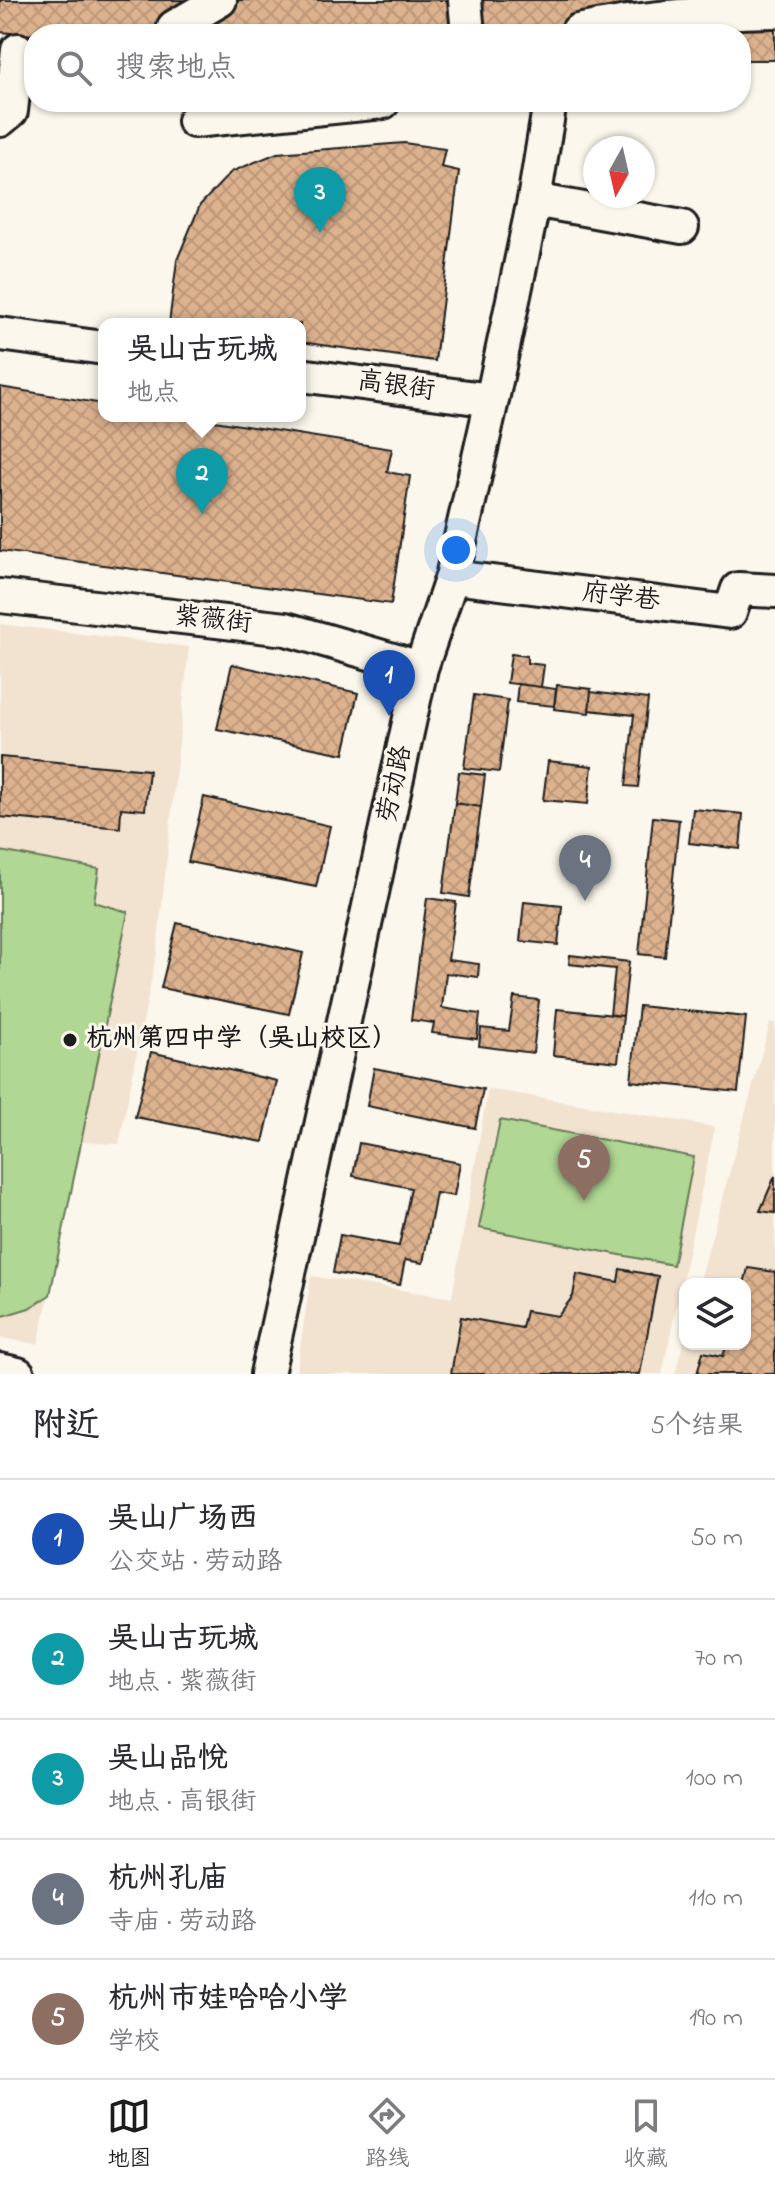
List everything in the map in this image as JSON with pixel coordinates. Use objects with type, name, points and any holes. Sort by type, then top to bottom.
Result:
[{"type":"street","points":[[179,24],[220,0]]},
{"type":"street","points":[[465,0],[467,24]]},
{"type":"street","points":[[609,24],[717,6],[775,11]]},
{"type":"street","points":[[0,120],[11,111],[17,50]]},
{"type":"street","points":[[194,121],[284,112]]},
{"type":"street","name":"劳动路","points":[[267,1374],[421,668],[452,577],[492,400],[534,200],[548,112]]},
{"type":"street","points":[[534,200],[682,227]]},
{"type":"street","points":[[0,334],[98,347]]},
{"type":"street","name":"高银街","points":[[306,376],[492,400]]},
{"type":"street","name":"府学巷","points":[[452,577],[730,612],[738,589],[775,591]]},
{"type":"street","name":"紫薇街","points":[[0,596],[286,629],[421,668]]},
{"type":"street","points":[[0,1370],[18,1374]]},
{"type":"shaded area","name":"杭州第四中学（吴山校区）","points":[[0,624],[189,647],[157,951],[119,1144],[83,1142],[38,1344],[0,1338]]},
{"type":"shaded area","points":[[770,1023],[775,1023],[775,1374],[675,1374],[681,1350],[751,1350],[751,1278],[701,1278]]},
{"type":"shaded area","points":[[488,1089],[715,1127],[683,1278],[679,1278],[679,1295],[662,1374],[296,1374],[311,1276],[452,1298]]},
{"type":"green space","points":[[0,851],[99,869],[94,902],[128,912],[50,1295],[29,1308],[0,1317]]},
{"type":"green space","points":[[500,1120],[694,1157],[673,1265],[479,1228]]},
{"type":"building","points":[[0,0],[595,0],[775,13],[775,60],[751,60],[751,24],[24,24],[24,34],[0,32]]},
{"type":"building","points":[[404,143],[445,149],[441,167],[459,171],[435,361],[306,343],[306,318],[170,318],[177,260],[200,205],[231,172],[277,153]]},
{"type":"building","points":[[0,387],[98,403],[98,422],[221,422],[392,449],[387,472],[410,476],[391,604],[0,551]]},
{"type":"building","points":[[511,654],[527,656],[527,663],[544,665],[541,687],[507,683]]},
{"type":"building","points":[[232,664],[358,693],[344,754],[217,729]]},
{"type":"building","points":[[518,684],[556,689],[554,706],[516,702]]},
{"type":"building","points":[[557,685],[591,689],[589,713],[554,709]]},
{"type":"building","points":[[591,692],[648,699],[638,787],[626,786],[634,715],[589,710]]},
{"type":"building","points":[[474,695],[508,700],[499,772],[464,768]]},
{"type":"building","points":[[0,757],[149,770],[145,810],[121,808],[120,828],[0,817]]},
{"type":"building","points":[[548,761],[592,766],[588,804],[543,800]]},
{"type":"building","points":[[459,772],[485,775],[481,807],[455,803]]},
{"type":"building","points":[[204,797],[330,826],[316,887],[188,862]]},
{"type":"building","points":[[455,803],[481,807],[469,897],[443,893]]},
{"type":"building","points":[[693,809],[743,814],[740,849],[689,843]]},
{"type":"building","points":[[653,817],[679,820],[665,957],[639,954]]},
{"type":"building","points":[[427,898],[456,902],[448,960],[479,964],[478,977],[446,973],[442,1008],[480,1014],[477,1039],[432,1033],[434,1023],[411,1020]]},
{"type":"building","points":[[524,902],[562,906],[558,945],[520,941]]},
{"type":"building","points":[[177,923],[303,953],[289,1014],[161,988]]},
{"type":"building","points":[[570,955],[629,962],[623,1016],[610,1015],[615,969],[569,964]]},
{"type":"building","points":[[514,997],[539,1000],[533,1053],[479,1046],[481,1028],[509,1031]]},
{"type":"building","points":[[639,1006],[746,1017],[738,1092],[631,1081]]},
{"type":"building","points":[[557,1009],[623,1016],[618,1062],[553,1055]]},
{"type":"building","points":[[151,1052],[277,1081],[263,1142],[135,1117]]},
{"type":"building","points":[[374,1068],[483,1089],[475,1128],[367,1106]]},
{"type":"building","points":[[359,1143],[460,1163],[454,1196],[436,1193],[423,1263],[405,1260],[400,1285],[333,1273],[340,1235],[399,1246],[411,1188],[353,1176]]},
{"type":"building","points":[[775,1176],[775,1213],[760,1211]]},
{"type":"building","points":[[748,1268],[775,1272],[775,1374],[697,1374],[703,1352],[723,1356],[725,1350],[751,1350],[751,1278],[746,1278]]},
{"type":"building","points":[[620,1269],[658,1276],[640,1374],[451,1374],[461,1317],[522,1328],[526,1311],[558,1316],[573,1296],[577,1274],[618,1282]]},
{"type":"place","name":"吴山品悦","points":[[320,233]]},
{"type":"place","name":"吴山古玩城","points":[[202,514]]},
{"type":"place","name":"吴山广场西","points":[[389,716]]},
{"type":"place","name":"杭州孔庙","points":[[585,901]]},
{"type":"place","name":"杭州第四中学（吴山校区）","points":[[70,1040]]},
{"type":"place","name":"杭州市娃哈哈小学","points":[[584,1201]]}]
